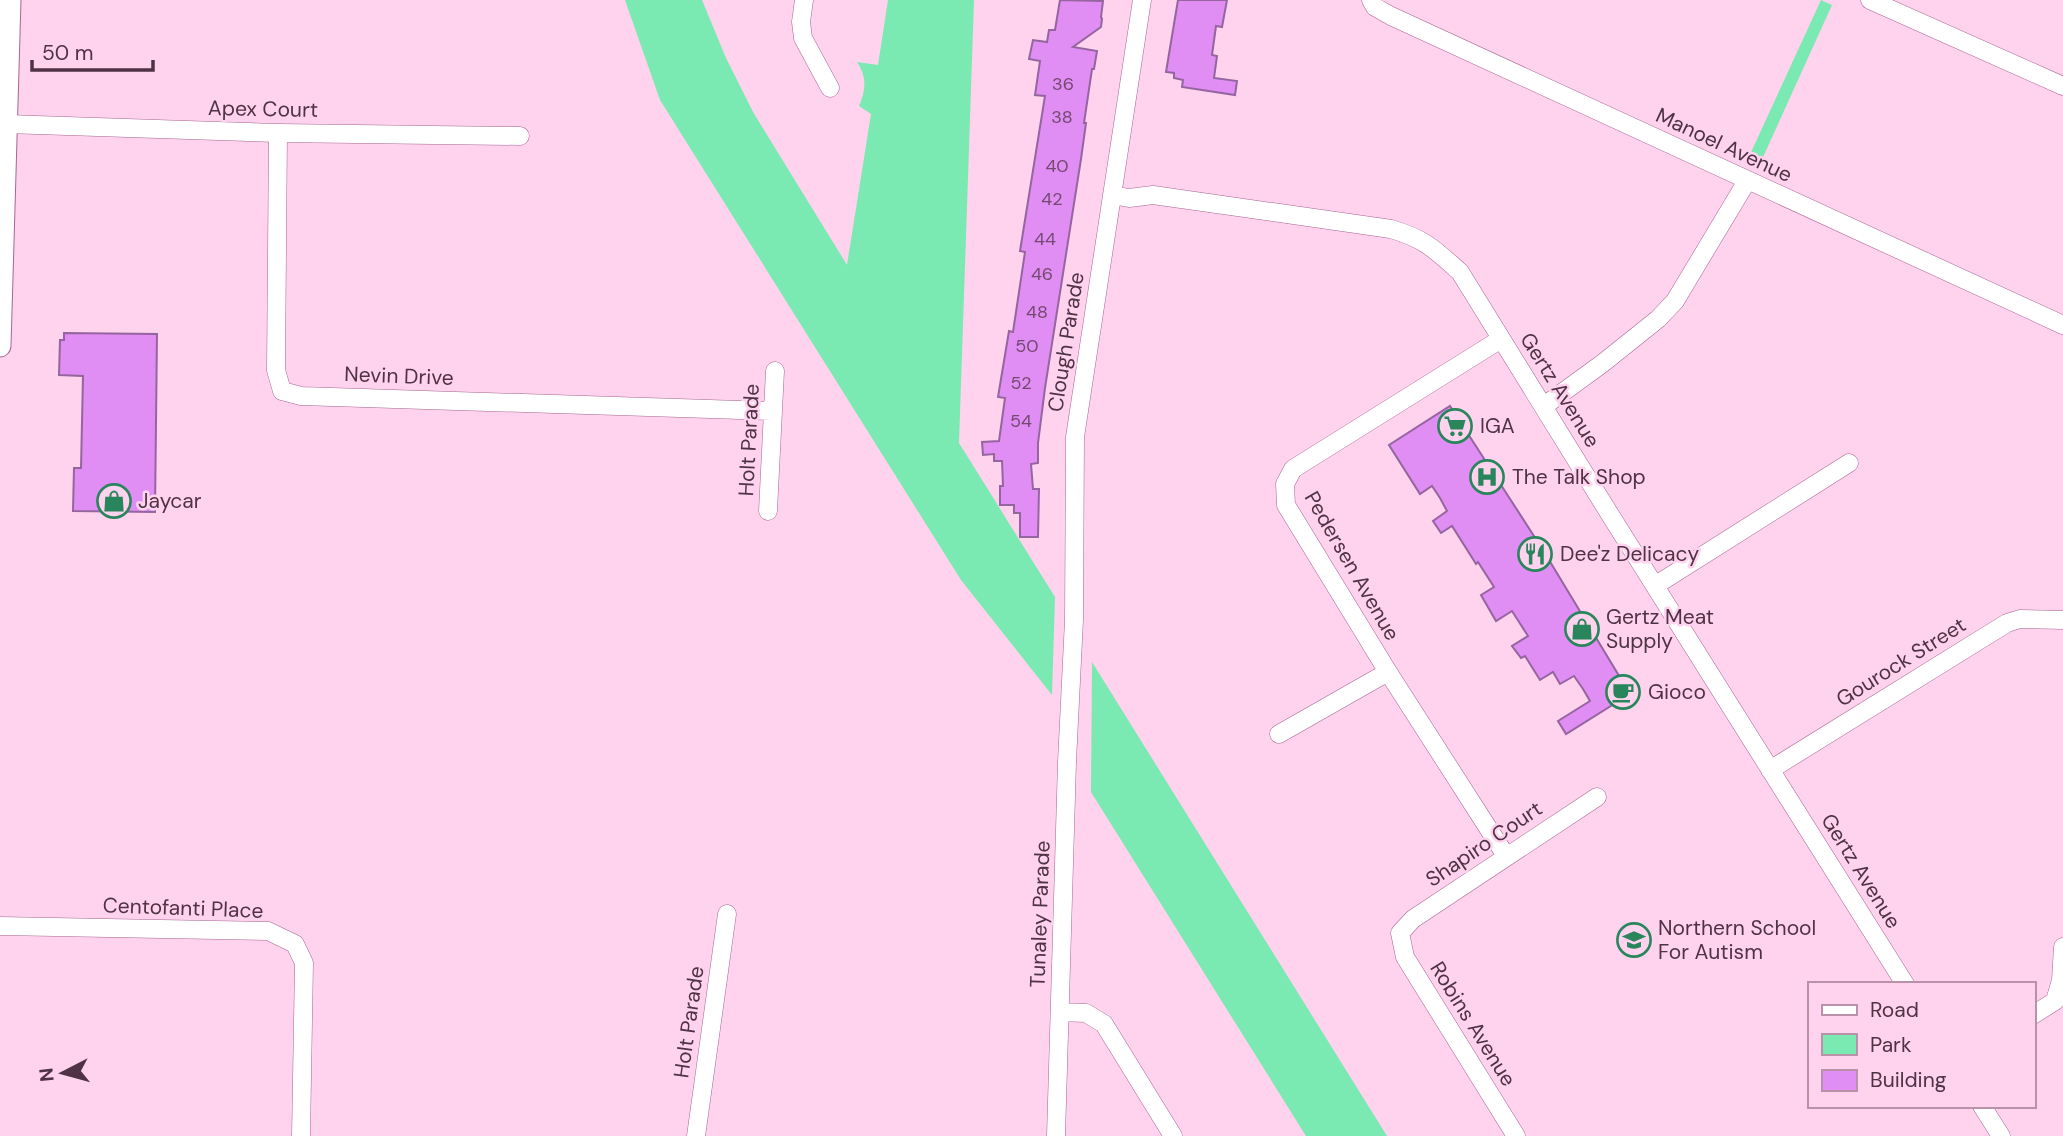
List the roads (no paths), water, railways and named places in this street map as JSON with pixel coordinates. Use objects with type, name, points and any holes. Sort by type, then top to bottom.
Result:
[{"type":"main road","points":[[0,346],[10,0]]},
{"type":"street","points":[[804,0],[801,22],[803,38],[830,88]]},
{"type":"street","name":"Clough Parade","points":[[1070,693],[1074,620],[1074,437],[1142,0]]},
{"type":"street","name":"Manoel Avenue","points":[[1371,0],[1376,7],[1391,16],[2063,325]]},
{"type":"street","points":[[1870,0],[2063,86]]},
{"type":"street","name":"Apex Court","points":[[6,124],[278,133],[520,136]]},
{"type":"street","name":"Nevin Drive","points":[[278,133],[276,370],[282,391],[301,396],[773,411]]},
{"type":"street","points":[[1544,406],[1658,319],[1675,301],[1746,181]]},
{"type":"street","name":"Gertz Avenue","points":[[1113,188],[1129,198],[1153,195],[1391,229],[1414,236],[1434,248],[1460,272],[1904,982]]},
{"type":"street","name":"Pedersen Avenue","points":[[1501,339],[1293,469],[1285,484],[1286,505],[1388,672],[1506,856]]},
{"type":"street","name":"Holt Parade","points":[[768,511],[775,371]]},
{"type":"street","points":[[1656,585],[1849,463]]},
{"type":"street","name":"Gourock Street","points":[[1770,770],[2007,623],[2020,620],[2063,620]]},
{"type":"street","points":[[1279,734],[1388,672]]},
{"type":"street","name":"Tunaley Parade","points":[[1056,1136],[1070,693]]},
{"type":"street","name":"Shapiro Court","points":[[1400,933],[1413,919],[1597,797]]},
{"type":"street","name":"Holt Parade","points":[[696,1136],[727,914]]},
{"type":"street","name":"Centofanti Place","points":[[0,926],[268,931],[295,944],[304,964],[302,1136]]},
{"type":"street","name":"Robins Avenue","points":[[1400,933],[1405,957],[1516,1136]]},
{"type":"street","points":[[2035,1015],[2055,1001],[2061,980],[2063,947]]},
{"type":"street","points":[[1060,1012],[1086,1013],[1104,1024],[1173,1136]]},
{"type":"street","points":[[1983,1108],[2001,1136]]},
{"type":"place","name":"IGA","points":[[1455,426]]},
{"type":"place","name":"The Talk Shop","points":[[1487,477]]},
{"type":"place","name":"Jaycar","points":[[114,501]]},
{"type":"place","name":"Dee'z Delicacy","points":[[1535,554]]},
{"type":"place","name":"Gertz Meat Supply","points":[[1582,629]]},
{"type":"place","name":"Gioco","points":[[1623,692]]},
{"type":"place","name":"Northern School For Autism","points":[[1634,940]]}]
